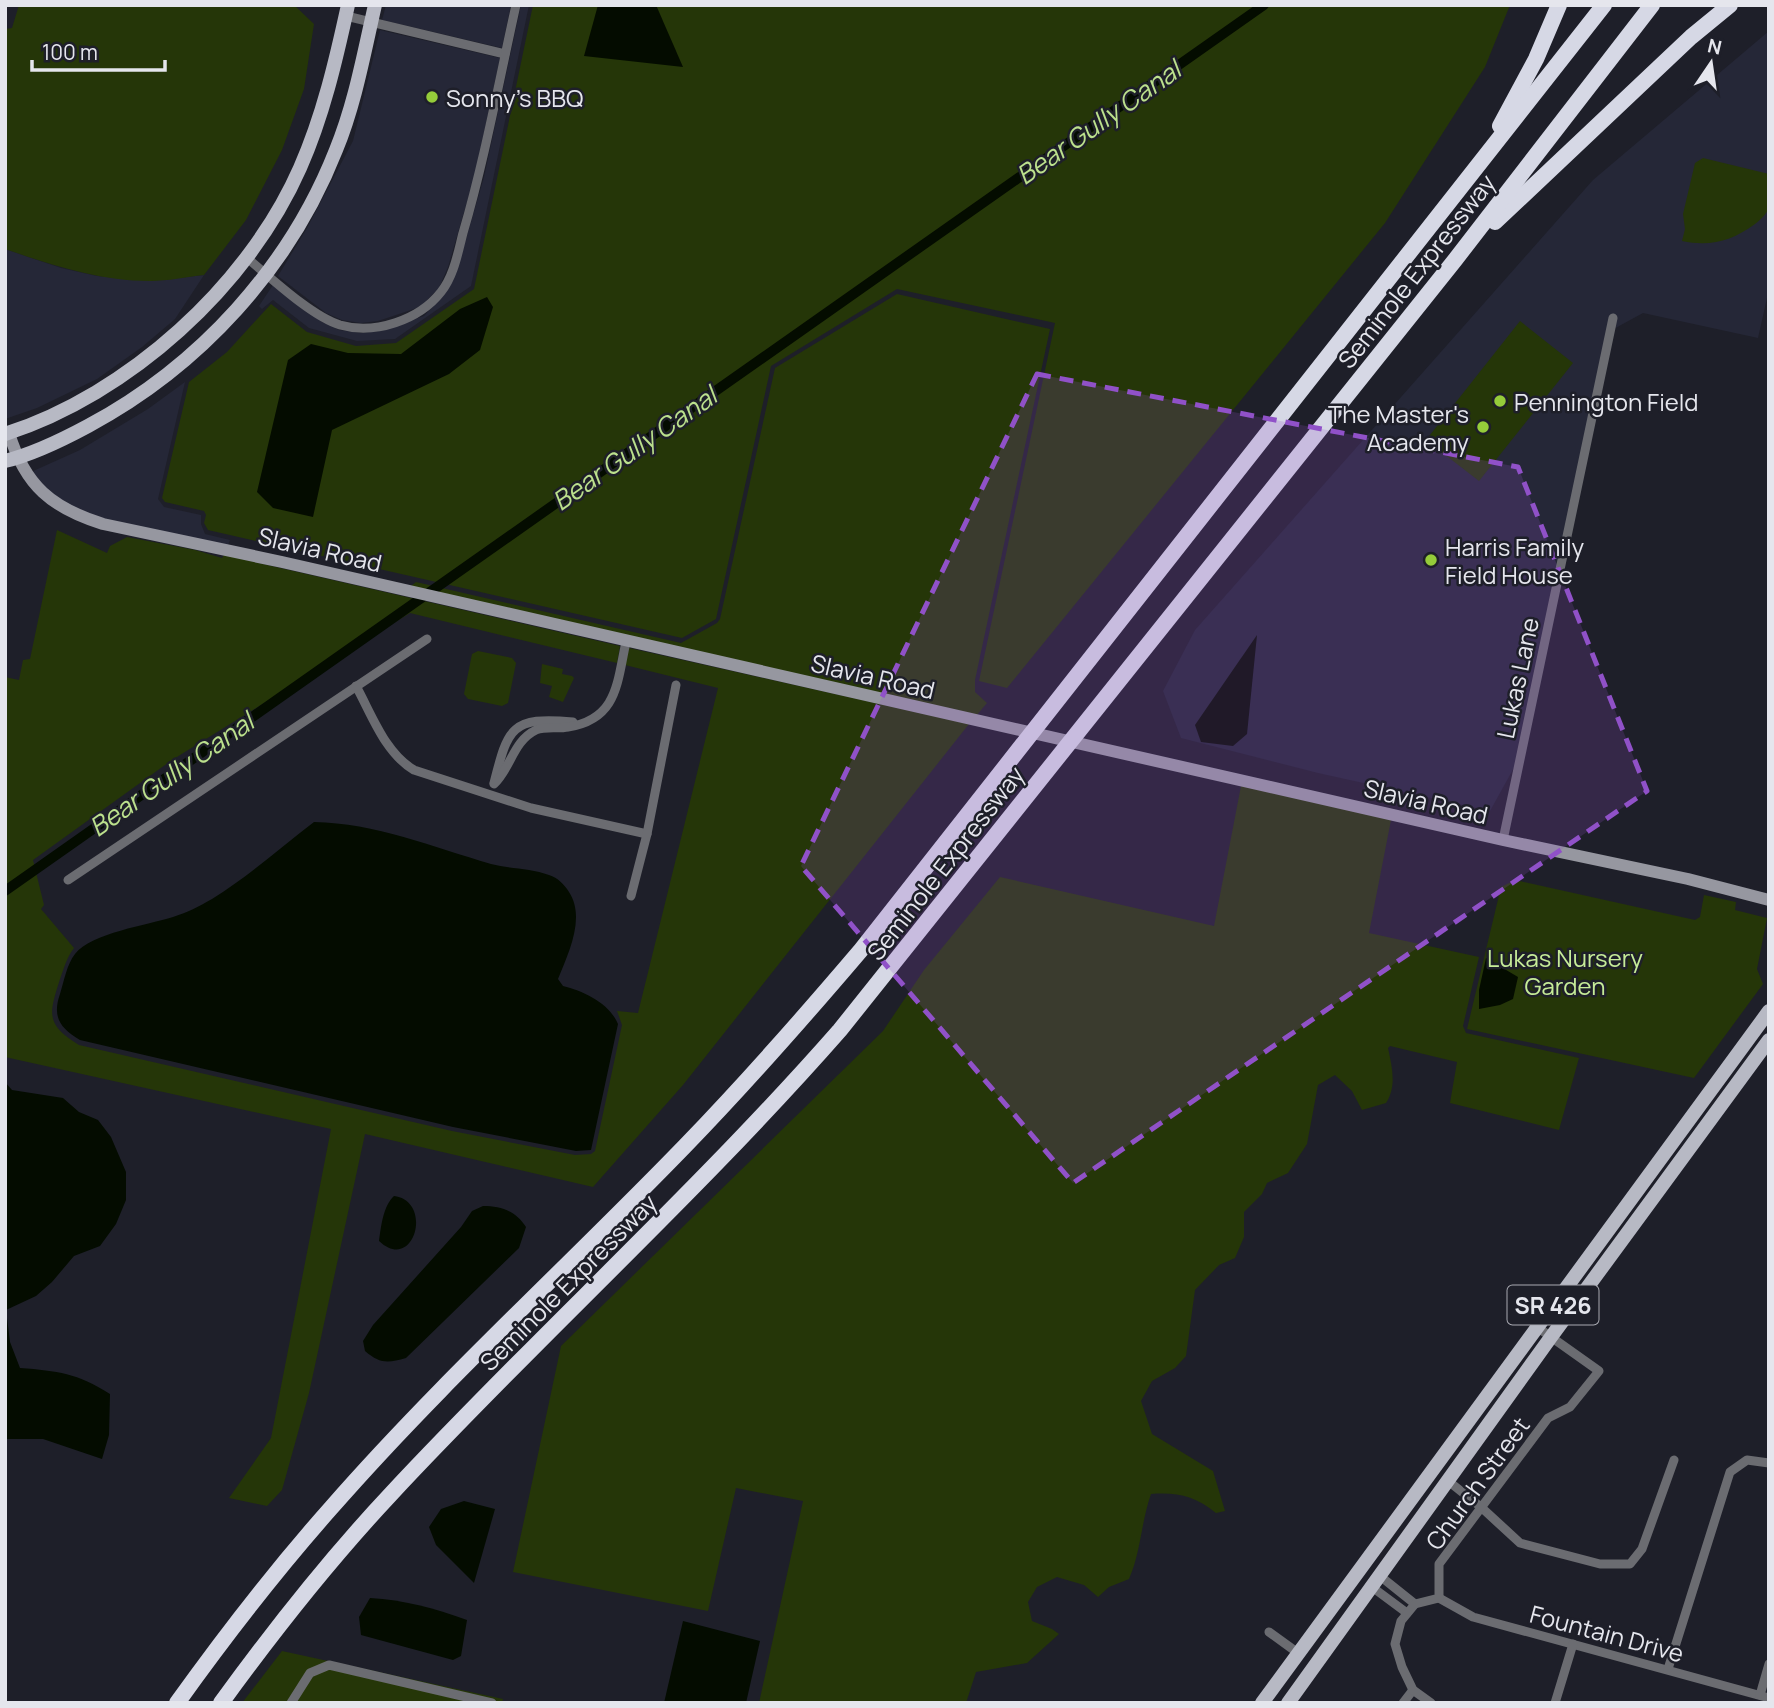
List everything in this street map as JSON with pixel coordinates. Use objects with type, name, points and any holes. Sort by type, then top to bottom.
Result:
[{"type":"highway","points":[[1475,171],[1536,59],[1559,5]]},
{"type":"highway","name":"Seminole Expressway","points":[[177,1703],[250,1605],[331,1508],[395,1439],[685,1146],[758,1069],[861,950],[1604,5]]},
{"type":"highway","name":"Seminole Expressway","points":[[221,1703],[316,1579],[390,1495],[771,1108],[840,1030],[1455,260],[1652,5]]},
{"type":"highway","points":[[1455,260],[1691,37],[1730,5]]},
{"type":"main road","points":[[11,460],[105,417],[157,383],[198,350],[267,274],[293,234],[336,149],[352,102],[375,5]]},
{"type":"main road","points":[[7,434],[62,411],[103,388],[180,330],[219,291],[274,215],[299,170],[315,132],[329,86],[347,11]]},
{"type":"main road","name":"SR 426","points":[[1262,1703],[1769,1011]]},
{"type":"main road","name":"SR 426","points":[[1288,1703],[1447,1480],[1769,1040]]},
{"type":"street","points":[[246,257],[324,318],[340,325],[361,328],[378,326],[422,311],[443,291],[453,269],[480,176],[516,5]]},
{"type":"street","points":[[347,11],[371,22],[505,54]]},
{"type":"street","name":"Lukas Lane","points":[[1503,841],[1613,318]]},
{"type":"street","name":"Slavia Road","points":[[7,434],[11,460],[34,485],[54,503],[75,516],[103,524],[444,598],[626,642],[1503,841],[1688,879],[1769,900]]},
{"type":"street","points":[[68,880],[427,639]]},
{"type":"street","points":[[491,795],[494,784],[501,778],[516,747],[538,729],[569,727],[601,713],[614,697],[626,642]]},
{"type":"street","points":[[631,896],[647,834],[676,685]]},
{"type":"street","points":[[356,686],[388,745],[402,763],[414,770],[531,808],[647,834]]},
{"type":"street","name":"Church Street","points":[[1439,1598],[1439,1564],[1548,1419],[1570,1407],[1599,1371],[1537,1327]]},
{"type":"street","points":[[1447,1480],[1520,1543],[1600,1564],[1630,1564],[1642,1549],[1674,1460]]},
{"type":"street","points":[[1668,1669],[1730,1472],[1747,1460],[1769,1463]]},
{"type":"street","points":[[1376,1582],[1415,1604]]},
{"type":"street","points":[[1376,1582],[1407,1613]]},
{"type":"street","points":[[1431,1703],[1413,1690],[1395,1644],[1401,1621],[1415,1604],[1439,1598]]},
{"type":"street","name":"Fountain Drive","points":[[1439,1598],[1473,1618],[1764,1696]]},
{"type":"street","points":[[1269,1632],[1298,1653]]},
{"type":"street","points":[[1555,1703],[1573,1644]]},
{"type":"street","points":[[1764,1696],[1769,1664]]},
{"type":"street","points":[[291,1703],[310,1674],[329,1665],[492,1703]]},
{"type":"street","points":[[1404,1703],[1413,1690]]},
{"type":"highlighted area","points":[[1037,374],[1518,467],[1647,791],[1073,1183],[801,866]]},
{"type":"shaded area","points":[[386,5],[511,5],[502,48],[382,20]]},
{"type":"shaded area","points":[[521,5],[529,5],[471,286],[395,339],[357,341],[309,328],[273,300],[262,309],[259,306],[273,285],[322,322],[339,330],[361,333],[379,331],[424,316],[445,294],[457,270],[484,177]]},
{"type":"shaded area","points":[[598,5],[656,5],[683,67],[584,56]]},
{"type":"shaded area","points":[[380,30],[500,58],[475,175],[448,267],[439,288],[420,307],[378,321],[361,323],[342,320],[326,313],[278,276],[353,141]]},
{"type":"shaded area","name":"The Master's Academy","points":[[1769,31],[1769,289],[1758,338],[1643,313],[1610,331],[1521,755],[1490,811],[1318,773],[1181,738],[1163,691],[1195,630],[1593,180]]},
{"type":"shaded area","points":[[5,249],[61,268],[97,276],[150,281],[204,275],[175,319],[142,347],[97,379],[37,408],[5,419]]},
{"type":"shaded area","points":[[487,297],[493,307],[480,350],[449,374],[332,430],[313,517],[273,508],[257,492],[288,360],[311,344],[348,353],[401,354],[460,309]]},
{"type":"shaded area","points":[[185,382],[158,499],[164,507],[201,515],[205,534],[230,540],[228,545],[77,511],[56,499],[31,472],[80,450],[148,409]]},
{"type":"shaded area","points":[[1257,635],[1247,734],[1233,746],[1201,742],[1195,725]]},
{"type":"shaded area","points":[[314,822],[382,831],[491,864],[542,873],[565,886],[574,902],[576,924],[558,979],[563,986],[588,995],[603,1005],[618,1024],[591,1150],[576,1151],[453,1127],[80,1040],[67,1031],[58,1015],[58,1002],[70,963],[83,947],[106,935],[173,917],[203,904],[238,881]]},
{"type":"shaded area","points":[[1486,958],[1518,977],[1513,999],[1479,1009],[1479,990]]},
{"type":"shaded area","points":[[5,1082],[12,1090],[63,1098],[79,1112],[98,1120],[111,1137],[126,1172],[126,1200],[116,1224],[100,1246],[74,1256],[36,1296],[6,1310],[10,1342],[20,1368],[67,1374],[110,1394],[109,1435],[102,1459],[43,1439],[5,1439]]},
{"type":"shaded area","points":[[394,1196],[406,1201],[413,1210],[416,1221],[415,1233],[410,1243],[402,1249],[391,1249],[379,1241],[385,1211]]},
{"type":"shaded area","points":[[483,1206],[508,1210],[518,1217],[526,1227],[519,1248],[406,1358],[384,1361],[370,1355],[365,1351],[363,1341],[373,1325],[461,1227],[472,1211]]},
{"type":"shaded area","points":[[464,1501],[495,1509],[474,1583],[436,1545],[429,1527],[441,1509]]},
{"type":"shaded area","points":[[370,1598],[419,1605],[467,1620],[461,1656],[453,1660],[361,1635],[359,1617]]},
{"type":"shaded area","points":[[683,1621],[760,1641],[746,1703],[664,1703]]},
{"type":"green space","points":[[19,5],[294,5],[314,24],[304,89],[282,150],[246,220],[204,275],[157,281],[112,278],[58,266],[5,249],[5,29],[12,28]]},
{"type":"green space","points":[[533,5],[1510,5],[1485,67],[1385,223],[1007,688],[979,681],[1055,323],[897,289],[771,366],[716,619],[682,638],[208,530],[204,523],[204,511],[165,502],[162,498],[189,382],[227,352],[271,304],[307,332],[356,346],[396,343],[474,289]]},
{"type":"green space","points":[[1703,158],[1769,174],[1769,207],[1755,224],[1738,235],[1711,243],[1692,243],[1682,241],[1685,229],[1683,214],[1695,163]]},
{"type":"green space","points":[[897,294],[1050,329],[975,680],[975,692],[987,703],[976,716],[411,586],[416,582],[681,643],[717,623],[775,368]]},
{"type":"green space","name":"Pennington Field","points":[[1520,321],[1573,363],[1479,481],[1426,440]]},
{"type":"green space","points":[[57,530],[107,553],[110,546],[127,537],[222,558],[224,555],[620,646],[617,663],[410,613],[172,760],[33,860],[44,905],[41,909],[74,948],[56,991],[52,1010],[55,1024],[68,1038],[79,1045],[452,1131],[575,1155],[591,1154],[595,1151],[622,1025],[617,1011],[638,1013],[718,688],[625,665],[629,648],[969,724],[683,1085],[593,1187],[365,1134],[309,1393],[282,1490],[267,1506],[229,1498],[271,1438],[331,1129],[5,1057],[5,677],[19,680],[23,660],[30,659]]},
{"type":"green space","points":[[478,651],[512,658],[516,663],[508,703],[502,706],[468,699],[464,694],[472,654]]},
{"type":"green space","points":[[542,664],[563,669],[562,674],[574,678],[563,702],[549,697],[552,686],[540,683]]},
{"type":"green space","points":[[1241,786],[1391,820],[1369,933],[1479,957],[1463,1026],[1466,1033],[1579,1058],[1559,1130],[1450,1103],[1457,1062],[1390,1046],[1388,1048],[1393,1083],[1386,1103],[1362,1110],[1352,1091],[1335,1075],[1318,1085],[1307,1144],[1288,1173],[1267,1183],[1262,1194],[1244,1212],[1244,1237],[1235,1258],[1219,1265],[1195,1290],[1186,1356],[1175,1368],[1152,1381],[1141,1401],[1152,1434],[1213,1471],[1225,1511],[1216,1513],[1185,1496],[1151,1494],[1129,1579],[1109,1587],[1098,1597],[1084,1585],[1057,1577],[1037,1587],[1028,1602],[1032,1621],[1059,1634],[1027,1663],[976,1672],[966,1703],[759,1703],[803,1501],[736,1488],[708,1611],[513,1572],[561,1346],[883,1031],[924,970],[1000,877],[1214,926]]},
{"type":"green space","name":"Lukas Nursery Garden","points":[[1515,880],[1695,920],[1700,917],[1704,895],[1736,902],[1735,910],[1767,918],[1757,969],[1763,984],[1694,1078],[1467,1029],[1501,887]]},
{"type":"green space","points":[[282,1651],[503,1699],[502,1703],[242,1703]]},
{"type":"waterway","name":"Bear Gully Canal","points":[[5,891],[1264,5]]},
{"type":"place","name":"Sonny's BBQ","points":[[432,97]]},
{"type":"place","name":"Pennington Field","points":[[1500,401]]},
{"type":"place","name":"The Master's Academy","points":[[1483,427]]},
{"type":"place","name":"Harris Family Field House","points":[[1431,560]]}]
